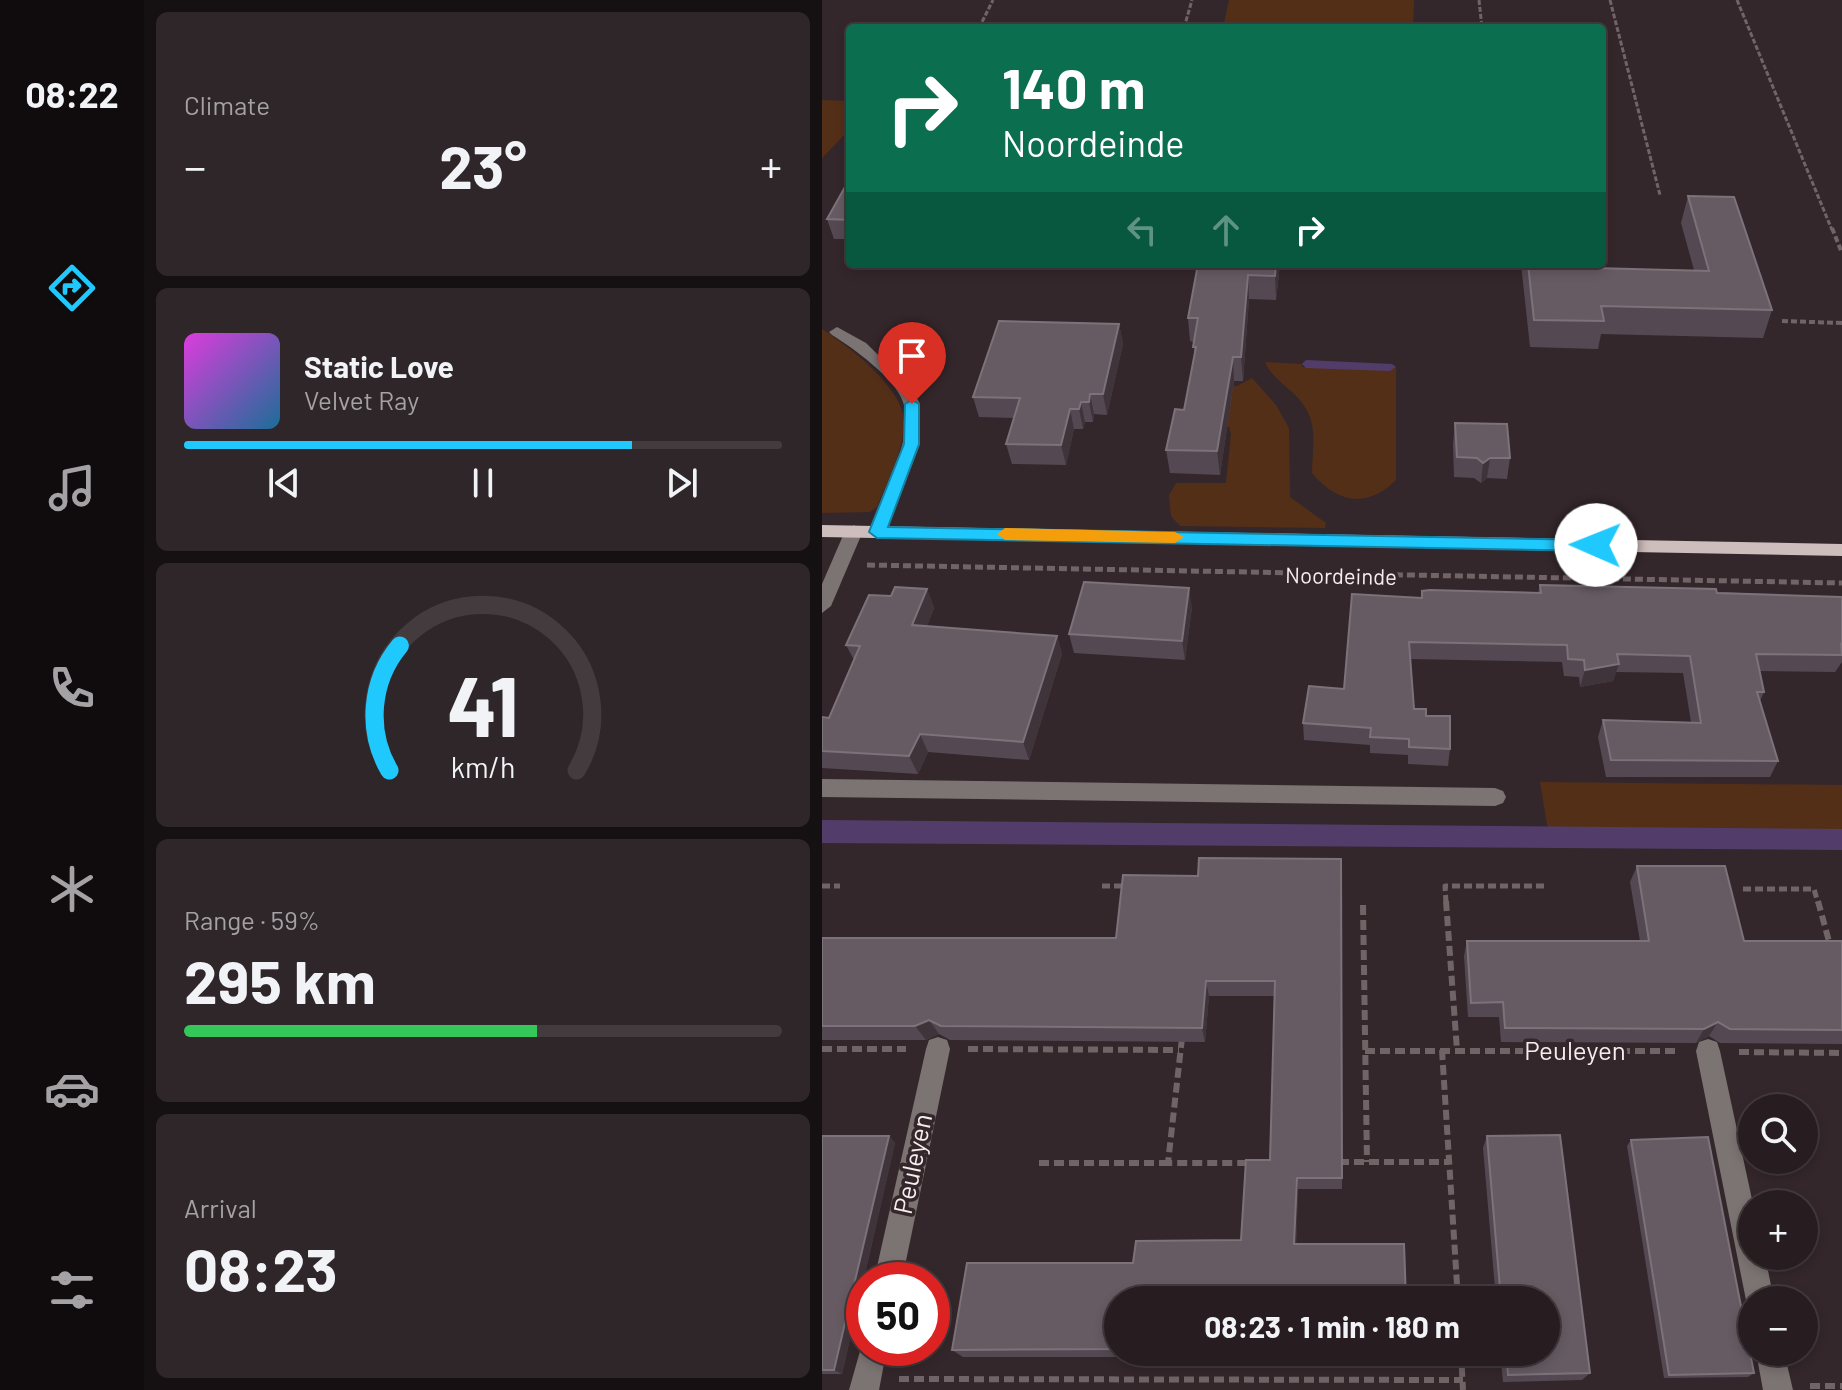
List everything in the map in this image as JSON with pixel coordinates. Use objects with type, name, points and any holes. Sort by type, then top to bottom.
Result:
[{"type":"main road","name":"Noordeinde","points":[[822,531],[1842,550]]},
{"type":"street","points":[[837,332],[861,346],[905,391],[912,404],[912,444],[881,533]]},
{"type":"street","points":[[822,606],[854,531]]},
{"type":"street","points":[[822,788],[1495,797]]},
{"type":"street","name":"Peuleyen","points":[[892,1262],[938,1049]]},
{"type":"street","points":[[1708,1051],[1757,1286]]},
{"type":"street","points":[[1773,1366],[1778,1390]]},
{"type":"path","points":[[981,24],[993,0]]},
{"type":"path","points":[[1185,24],[1192,0]]},
{"type":"path","points":[[1479,0],[1482,24]]},
{"type":"path","points":[[1610,0],[1660,195]]},
{"type":"path","points":[[1737,0],[1842,253]]},
{"type":"path","points":[[1782,321],[1842,323]]},
{"type":"path","name":"Noordeinde","points":[[840,565],[1842,583]]},
{"type":"path","points":[[822,886],[840,886]]},
{"type":"path","points":[[1102,886],[1133,886]]},
{"type":"path","points":[[1457,1050],[1445,886],[1545,886]]},
{"type":"path","points":[[1743,889],[1814,889],[1834,960]]},
{"type":"path","points":[[1363,905],[1367,1162]]},
{"type":"path","points":[[1168,1163],[1183,1027]]},
{"type":"path","points":[[822,1049],[1179,1050]]},
{"type":"path","points":[[1442,1050],[1457,1286]]},
{"type":"path","name":"Peuleyen","points":[[1365,1051],[1842,1053]]},
{"type":"path","points":[[1336,1162],[1449,1162]]},
{"type":"path","points":[[1039,1163],[1260,1163]]},
{"type":"path","points":[[1462,1366],[1463,1390]]},
{"type":"path","points":[[865,1385],[1462,1377]]},
{"type":"shaded area","points":[[1229,0],[1414,0],[1413,24],[1224,24]]},
{"type":"shaded area","points":[[822,100],[846,101],[846,133],[822,158]]},
{"type":"shaded area","points":[[822,329],[874,370],[896,397],[902,411],[904,424],[898,456],[877,507],[870,512],[822,513]]},
{"type":"shaded area","points":[[1306,360],[1392,364],[1396,367],[1390,371],[1306,368],[1302,364]]},
{"type":"shaded area","points":[[1265,362],[1302,364],[1302,367],[1396,367],[1396,480],[1374,495],[1352,499],[1322,483],[1312,473],[1313,428],[1307,410]]},
{"type":"shaded area","points":[[1252,378],[1276,405],[1289,428],[1290,497],[1326,523],[1325,528],[1180,526],[1171,516],[1169,495],[1176,483],[1226,483],[1231,434],[1229,427],[1216,426],[1223,386],[1237,386]]},
{"type":"shaded area","points":[[1540,782],[1842,785],[1842,843],[1550,842]]},
{"type":"shaded area","points":[[822,820],[1842,829],[1842,850],[822,843]]},
{"type":"building","points":[[846,185],[846,220],[827,219]]},
{"type":"building","points":[[1688,196],[1734,197],[1772,310],[1601,306],[1604,321],[1534,320],[1528,268],[1709,271]]},
{"type":"building","points":[[1197,268],[1276,268],[1275,276],[1248,275],[1241,357],[1233,357],[1217,451],[1166,450],[1175,409],[1184,410],[1196,347],[1193,347],[1198,318],[1188,318]]},
{"type":"building","points":[[999,321],[1119,324],[1103,394],[1090,394],[1089,402],[1081,402],[1079,409],[1070,409],[1061,445],[1006,444],[1020,398],[973,397]]},
{"type":"building","points":[[1455,423],[1507,424],[1510,458],[1490,458],[1483,463],[1477,458],[1457,457]]},
{"type":"building","points":[[1084,582],[1189,588],[1182,641],[1069,634]]},
{"type":"building","points":[[1540,585],[1716,589],[1717,593],[1842,597],[1842,655],[1756,654],[1764,692],[1757,692],[1778,761],[1611,760],[1603,720],[1701,723],[1690,656],[1617,654],[1619,664],[1585,670],[1584,660],[1568,659],[1567,645],[1409,642],[1414,709],[1426,709],[1426,716],[1450,716],[1450,749],[1409,747],[1409,739],[1370,737],[1371,728],[1303,723],[1309,686],[1344,689],[1352,594],[1422,598],[1422,591],[1430,590],[1541,593]]},
{"type":"building","points":[[895,587],[927,589],[912,625],[1057,636],[1023,742],[920,734],[909,756],[822,751],[822,717],[829,718],[860,646],[846,645],[869,595],[891,596]]},
{"type":"building","points":[[1199,858],[1341,859],[1342,1178],[1297,1178],[1294,1244],[1404,1244],[1406,1286],[1104,1286],[1104,1349],[952,1350],[967,1263],[1133,1263],[1136,1241],[1241,1240],[1246,1160],[1270,1160],[1275,981],[1206,981],[1202,1028],[941,1026],[929,1020],[915,1026],[822,1026],[822,938],[1116,938],[1123,875],[1198,876]]},
{"type":"building","points":[[1637,866],[1725,866],[1744,941],[1842,941],[1842,1030],[1730,1029],[1718,1022],[1704,1029],[1505,1028],[1503,1002],[1471,1003],[1467,941],[1649,941]]},
{"type":"building","points":[[1560,1135],[1590,1373],[1508,1375],[1507,1366],[1560,1366],[1560,1286],[1500,1286],[1487,1136]]},
{"type":"building","points":[[822,1136],[889,1136],[859,1262],[846,1262],[846,1319],[834,1370],[822,1370]]},
{"type":"building","points":[[1708,1137],[1738,1291],[1738,1366],[1753,1366],[1754,1373],[1669,1375],[1631,1140]]},
{"type":"slow traffic","points":[[1005,534],[1175,537]]},
{"type":"route","points":[[912,404],[912,444],[877,532],[1596,545]]}]
